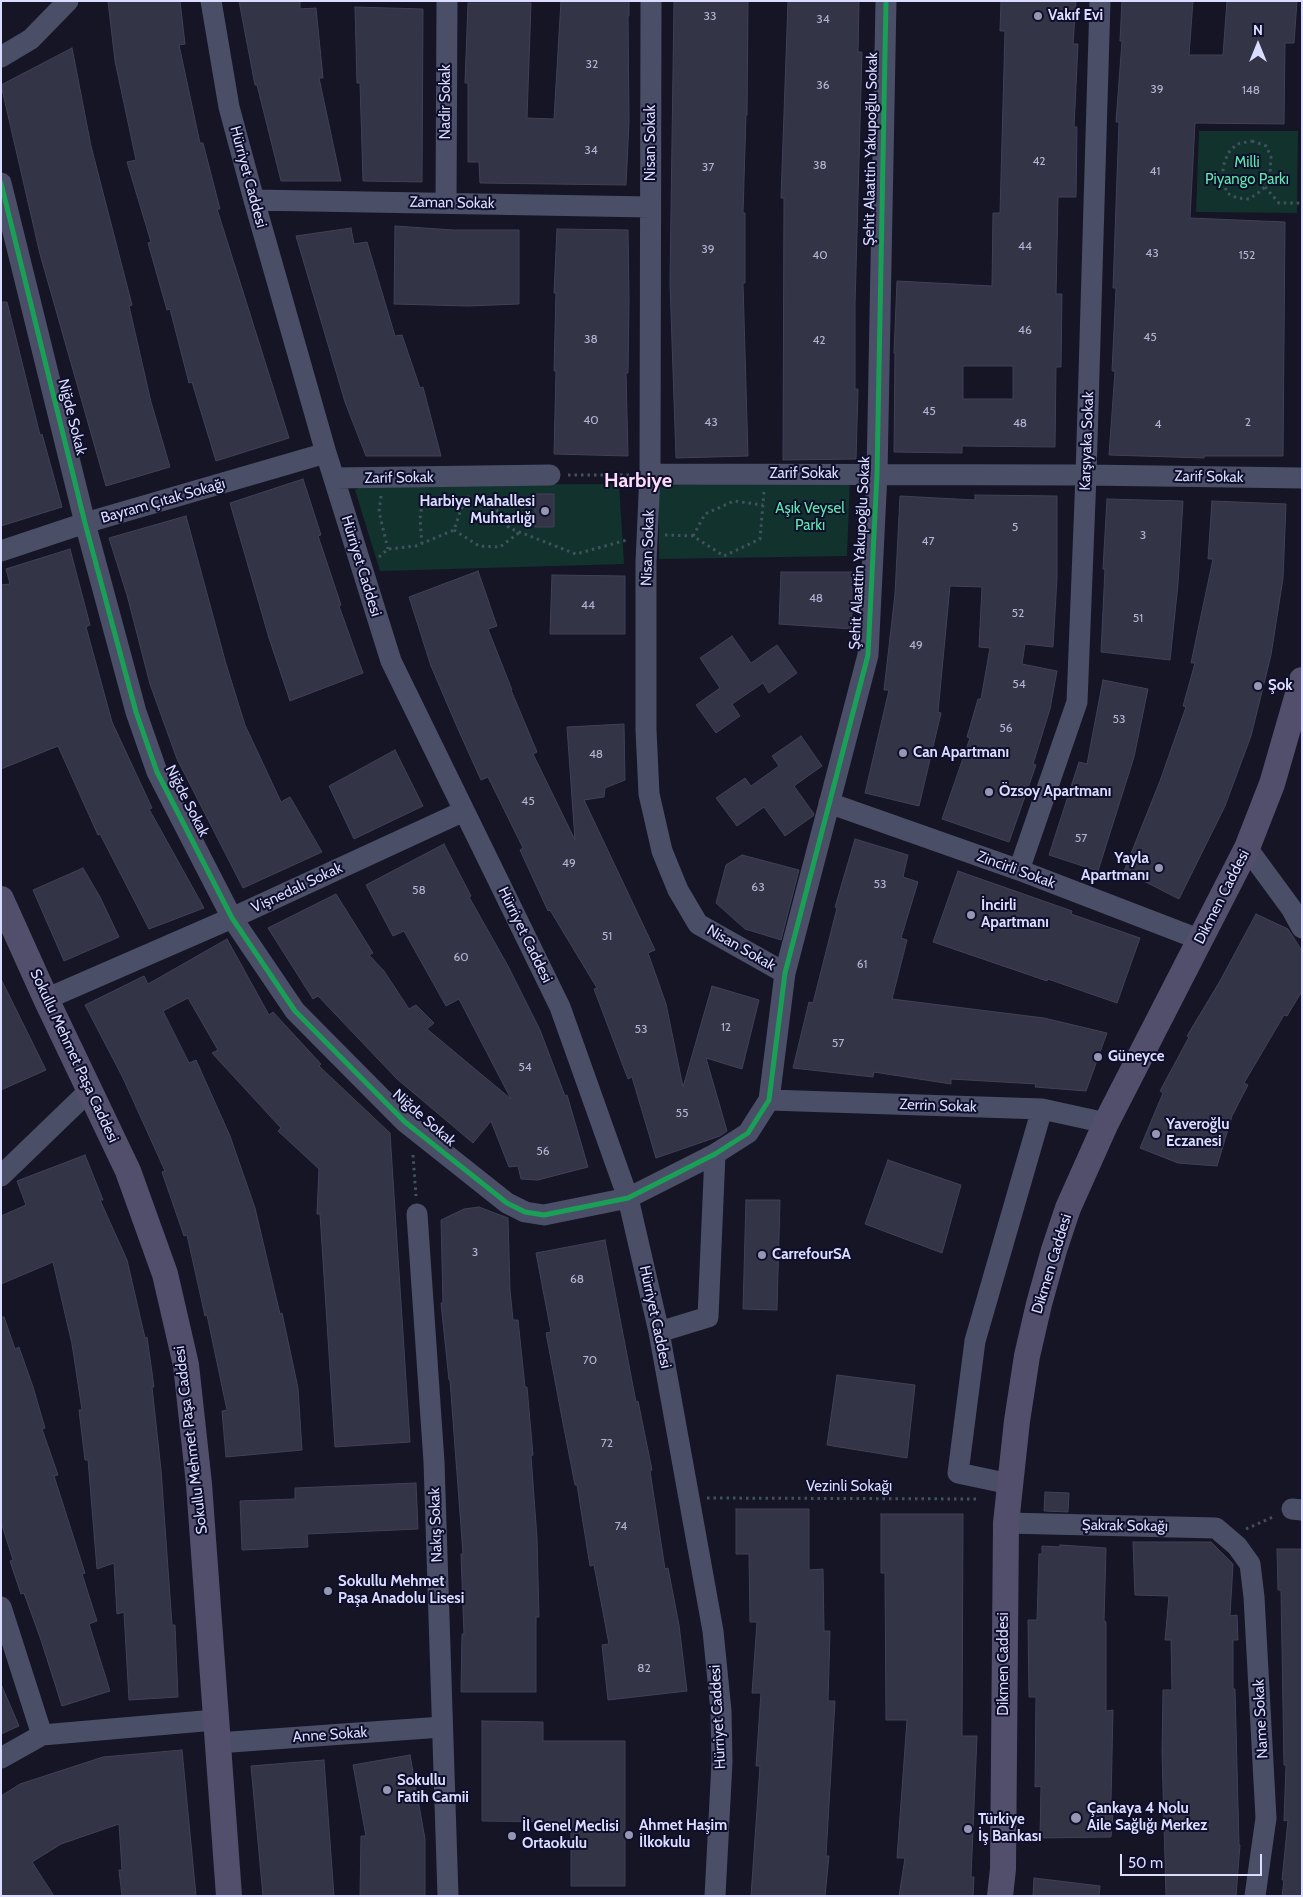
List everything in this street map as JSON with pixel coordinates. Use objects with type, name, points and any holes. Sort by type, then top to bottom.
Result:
[{"type":"main road","name":"Dikmen Caddesi","points":[[1000,1896],[1003,1869],[1009,1502],[1017,1422],[1027,1356],[1039,1304],[1068,1208],[1106,1123],[1247,848],[1272,784],[1302,680]]},
{"type":"main road","name":"Sokullu Mehmet Paşa Caddesi","points":[[1,899],[46,999],[128,1171],[165,1274],[186,1365],[199,1484],[229,1896]]},
{"type":"street","points":[[1,58],[31,39],[68,1]]},
{"type":"street","name":"Hürriyet Caddesi","points":[[211,1],[229,107],[254,200],[326,453],[336,478],[391,661],[560,1008],[628,1198],[659,1332],[713,1631],[721,1711],[722,1762],[715,1896]]},
{"type":"street","name":"Nadir Sokak","points":[[446,203],[447,1]]},
{"type":"street","name":"Nisan Sokak","points":[[651,1],[650,474],[646,730],[649,794],[662,851],[678,890],[698,924],[786,973]]},
{"type":"street","name":"Şehit Alaattin Yakupoğlu Sokak","points":[[628,1198],[715,1154],[748,1134],[769,1100],[786,973],[868,655],[877,474],[886,1]]},
{"type":"street","name":"Karşıyaka Sokak","points":[[1019,870],[1077,702],[1086,475],[1100,1]]},
{"type":"street","name":"Niğde Sokak","points":[[1,182],[85,523],[136,712],[157,772],[232,918],[295,1011],[412,1127],[507,1203],[525,1212],[544,1215],[628,1198]]},
{"type":"street","name":"Zaman Sokak","points":[[254,200],[650,207]]},
{"type":"street","name":"Bayram Çıtak Sokağı","points":[[1,551],[85,523],[326,453]]},
{"type":"street","name":"Zarif Sokak","points":[[650,474],[1086,475],[1302,478]]},
{"type":"street","name":"Zarif Sokak","points":[[336,478],[550,475]]},
{"type":"street","name":"Zincirli Sokak","points":[[829,803],[1019,870],[1200,940]]},
{"type":"street","name":"Vişnedalı Sokak","points":[[46,999],[232,918],[464,811]]},
{"type":"street","points":[[1247,848],[1291,908],[1302,928]]},
{"type":"street","points":[[1,1176],[90,1090]]},
{"type":"street","name":"Zerrin Sokak","points":[[769,1100],[1042,1109],[1106,1123]]},
{"type":"street","name":"Şakrak Sokağı","points":[[1042,1109],[975,1342],[958,1473],[1009,1502],[1216,1528],[1232,1541]]},
{"type":"street","points":[[659,1332],[708,1317],[715,1154]]},
{"type":"street","name":"Nakış Sokak","points":[[417,1214],[434,1462],[448,1896]]},
{"type":"street","name":"Name Sokak","points":[[1232,1541],[1250,1564],[1255,1616],[1266,1818],[1255,1896]]},
{"type":"street","points":[[1,1607],[42,1734],[1,1758]]},
{"type":"street","name":"Anne Sokak","points":[[42,1734],[442,1727]]},
{"type":"path","points":[[1252,141],[1266,146],[1271,157],[1270,173],[1265,187],[1249,199],[1237,198],[1227,193],[1223,180],[1223,167],[1228,153],[1237,144],[1252,141]]},
{"type":"path","points":[[1265,187],[1279,203],[1302,203]]},
{"type":"path","points":[[550,475],[650,474]]},
{"type":"path","points":[[480,496],[488,498],[509,528],[576,554],[648,533],[693,536],[724,556],[760,540],[765,474]]},
{"type":"path","points":[[381,491],[379,512],[388,549]]},
{"type":"path","points":[[419,492],[427,493],[421,512],[420,534],[422,544]]},
{"type":"path","points":[[360,562],[378,558],[388,549],[422,544],[454,530],[461,509],[471,493]]},
{"type":"path","points":[[459,499],[465,502]]},
{"type":"path","points":[[693,536],[705,514],[734,501],[763,505]]},
{"type":"path","points":[[454,530],[478,546],[500,547],[520,532]]},
{"type":"path","points":[[412,1127],[417,1214]]},
{"type":"path","points":[[1232,1541],[1297,1509]]},
{"type":"green space","name":"Milli Piyango Parkı","points":[[1199,131],[1298,131],[1297,213],[1196,212]]},
{"type":"green space","name":"Aşık Veysel Parkı","points":[[850,478],[847,556],[659,559],[659,486]]},
{"type":"green space","points":[[619,484],[624,564],[380,571],[355,490],[364,485]]},
{"type":"building","points":[[108,1],[180,1],[185,44],[179,45],[200,143],[203,143],[220,209],[217,209],[289,438],[216,461],[192,382],[189,383],[170,309],[167,310],[148,243],[151,242],[127,162],[136,160],[115,61]]},
{"type":"building","points":[[239,1],[300,1],[300,9],[316,8],[323,78],[319,78],[341,181],[281,181],[257,85],[255,85]]},
{"type":"building","points":[[561,1],[629,1],[629,122],[626,185],[480,183],[479,162],[468,162],[468,83],[465,83],[468,3],[531,3],[527,118],[554,119]]},
{"type":"building","points":[[674,1],[748,1],[747,115],[743,213],[745,213],[745,283],[743,283],[748,456],[676,458],[670,283]]},
{"type":"building","points":[[788,1],[859,1],[858,52],[862,52],[855,305],[855,389],[858,389],[856,459],[783,460],[784,198],[781,198]]},
{"type":"building","points":[[1001,1],[1076,1],[1073,44],[1078,44],[1074,127],[1077,127],[1076,197],[1058,197],[1056,294],[1062,294],[1061,367],[1056,367],[1055,447],[962,446],[962,453],[894,452],[894,353],[897,281],[992,286],[993,213],[1000,213],[1005,31],[1000,31]],"holes":[[[963,366],[1013,366],[1013,399],[963,399]]]},
{"type":"building","points":[[1122,1],[1193,1],[1189,55],[1223,55],[1227,1],[1297,1],[1294,43],[1285,43],[1284,124],[1195,123],[1190,218],[1285,222],[1283,456],[1204,456],[1204,458],[1109,455],[1115,371],[1112,371],[1116,288],[1113,288],[1119,122],[1116,122],[1122,41],[1120,41]]},
{"type":"building","points":[[355,7],[423,9],[422,182],[363,181],[360,83],[357,83]]},
{"type":"building","points":[[72,48],[91,146],[132,305],[129,306],[151,402],[170,467],[106,486],[40,254],[1,85]]},
{"type":"building","points":[[395,226],[453,230],[519,230],[519,304],[468,306],[394,304]]},
{"type":"building","points":[[351,228],[354,244],[367,242],[395,336],[402,335],[420,388],[423,387],[441,456],[366,456],[345,402],[296,236]]},
{"type":"building","points":[[557,229],[628,230],[628,373],[626,373],[628,456],[554,454],[556,293],[554,293]]},
{"type":"building","points":[[1,302],[7,302],[40,435],[42,434],[62,507],[1,526]]},
{"type":"building","points":[[303,479],[321,535],[318,536],[341,605],[339,606],[363,673],[290,701],[269,638],[230,503]]},
{"type":"building","name":"Harbiye Mahallesi Muhtarlığı","points":[[535,494],[554,494],[554,527],[535,527]]},
{"type":"building","points":[[975,495],[1057,496],[1057,578],[1053,647],[1025,644],[1022,664],[1057,671],[1050,709],[1033,764],[1036,765],[1009,842],[942,819],[970,738],[967,737],[978,699],[981,699],[990,648],[979,647],[982,587],[950,586],[938,712],[941,713],[919,806],[865,793],[889,690],[884,690],[895,594],[900,496],[975,500]]},
{"type":"building","points":[[1107,499],[1183,501],[1178,584],[1170,660],[1101,652]]},
{"type":"building","points":[[1212,501],[1286,504],[1283,578],[1271,655],[1251,736],[1225,806],[1179,899],[1124,871],[1160,781],[1186,707],[1183,706],[1195,663],[1191,663],[1213,559],[1208,559]]},
{"type":"building","points":[[186,516],[226,664],[245,725],[281,802],[290,797],[322,852],[243,888],[177,759],[150,684],[127,595],[109,538]]},
{"type":"building","points":[[70,549],[90,625],[86,627],[112,722],[152,808],[149,809],[204,908],[149,929],[100,834],[98,835],[58,746],[1,769],[1,585],[10,584],[6,569]]},
{"type":"building","points":[[478,571],[497,626],[488,629],[537,752],[533,754],[575,840],[567,727],[624,724],[625,780],[605,788],[604,797],[584,800],[655,950],[648,953],[666,1004],[683,1087],[712,986],[759,1000],[742,1069],[706,1058],[727,1131],[720,1136],[656,1158],[632,1077],[628,1079],[594,989],[597,988],[550,910],[548,911],[520,850],[523,848],[488,777],[481,780],[431,666],[409,597]]},
{"type":"building","points":[[781,572],[852,572],[852,629],[779,624]]},
{"type":"building","points":[[552,575],[625,576],[625,634],[550,634]]},
{"type":"building","points":[[732,636],[751,663],[777,645],[797,673],[769,693],[763,683],[732,704],[740,716],[716,733],[696,705],[720,688],[700,658]]},
{"type":"building","points":[[1103,680],[1148,689],[1134,757],[1098,871],[1049,855],[1079,762],[1087,764]]},
{"type":"building","points":[[801,736],[822,766],[794,786],[814,814],[813,816],[785,836],[764,807],[737,826],[716,798],[745,778],[751,786],[779,766],[772,756]]},
{"type":"building","points":[[395,750],[423,806],[354,839],[329,786]]},
{"type":"building","points":[[855,839],[908,855],[903,877],[918,882],[901,938],[907,940],[892,999],[1044,1018],[1107,1033],[1086,1091],[1035,1087],[1036,1084],[951,1079],[951,1084],[874,1072],[873,1077],[793,1068],[809,1002],[813,1003],[837,908],[835,907]]},
{"type":"building","points":[[444,844],[471,896],[469,897],[508,966],[540,1030],[565,1096],[567,1095],[588,1167],[538,1180],[521,1179],[518,1166],[509,1167],[491,1121],[473,1143],[397,1079],[318,996],[313,999],[268,928],[336,894],[373,953],[369,955],[384,971],[409,1009],[416,1005],[434,1023],[427,1029],[511,1099],[459,999],[446,1006],[404,931],[393,936],[366,885]]},
{"type":"building","points":[[742,855],[799,870],[781,940],[745,929],[716,903],[726,865]]},
{"type":"building","points":[[83,868],[100,897],[119,937],[64,961],[33,890]]},
{"type":"building","points":[[958,871],[1072,911],[1071,914],[1140,938],[1117,1003],[933,942]]},
{"type":"building","points":[[1256,914],[1288,929],[1302,951],[1302,991],[1287,1016],[1284,1015],[1244,1083],[1248,1085],[1232,1116],[1217,1166],[1178,1163],[1140,1148],[1163,1093],[1160,1091],[1189,1037],[1187,1036],[1220,981]]},
{"type":"building","points":[[227,939],[269,1015],[273,1012],[321,1064],[319,1066],[390,1133],[410,1442],[335,1447],[320,1214],[317,1214],[319,1169],[278,1131],[281,1128],[212,1053],[218,1050],[188,998],[163,1011],[189,1063],[196,1060],[230,1136],[255,1208],[280,1314],[282,1313],[298,1388],[302,1450],[226,1457],[222,1411],[227,1410],[207,1315],[205,1316],[187,1235],[184,1236],[162,1172],[165,1171],[123,1078],[85,1005],[144,976],[148,984]]},
{"type":"building","points":[[1,979],[46,1070],[1,1090]]},
{"type":"building","points":[[85,1155],[103,1200],[100,1200],[127,1260],[145,1338],[147,1337],[154,1387],[152,1387],[161,1470],[172,1625],[175,1625],[178,1697],[129,1700],[124,1612],[117,1614],[114,1563],[97,1569],[88,1460],[85,1460],[79,1410],[82,1410],[72,1344],[53,1262],[1,1284],[1,1216],[26,1205],[17,1181]]},
{"type":"building","points":[[888,1160],[961,1185],[942,1253],[865,1224]]},
{"type":"building","name":"CarrefourSA","points":[[746,1200],[780,1200],[777,1310],[743,1309]]},
{"type":"building","points":[[479,1207],[508,1218],[510,1290],[513,1320],[518,1320],[525,1387],[527,1387],[533,1455],[531,1456],[537,1538],[539,1617],[536,1617],[536,1692],[461,1692],[462,1634],[464,1634],[461,1554],[463,1554],[450,1380],[441,1303],[443,1303],[441,1220],[464,1209]]},
{"type":"building","points":[[605,1240],[636,1402],[638,1401],[652,1470],[650,1471],[665,1569],[668,1568],[679,1625],[687,1691],[608,1700],[602,1645],[609,1644],[594,1565],[590,1566],[577,1485],[575,1485],[546,1333],[551,1332],[536,1253]]},
{"type":"building","points":[[1,1317],[4,1317],[15,1349],[19,1347],[45,1428],[42,1429],[58,1475],[54,1476],[85,1573],[82,1574],[97,1621],[89,1624],[110,1691],[62,1706],[41,1640],[24,1593],[21,1594],[10,1561],[13,1560],[1,1522]]},
{"type":"building","points":[[837,1375],[915,1385],[907,1458],[827,1445]]},
{"type":"building","points":[[416,1483],[418,1529],[307,1534],[308,1547],[242,1550],[240,1501],[295,1499],[295,1488]]},
{"type":"building","points":[[1045,1492],[1069,1493],[1068,1512],[1044,1511]]},
{"type":"building","points":[[736,1509],[809,1509],[809,1570],[823,1569],[824,1631],[830,1631],[828,1701],[835,1701],[826,1856],[829,1856],[825,1896],[751,1896],[760,1766],[756,1766],[761,1693],[752,1693],[757,1622],[750,1622],[749,1554],[736,1554]]},
{"type":"building","points":[[881,1514],[963,1514],[962,1736],[977,1736],[971,1877],[974,1877],[973,1896],[899,1896],[905,1858],[897,1858],[907,1720],[886,1720],[885,1573],[881,1573]]},
{"type":"building","points":[[1133,1542],[1211,1542],[1233,1564],[1230,1616],[1237,1615],[1238,1640],[1233,1640],[1233,1689],[1235,1689],[1240,1845],[1236,1896],[1166,1896],[1162,1752],[1163,1690],[1172,1690],[1171,1640],[1165,1640],[1169,1596],[1135,1595]]},
{"type":"building","points":[[1060,1545],[1106,1548],[1104,1621],[1106,1622],[1106,1711],[1113,1710],[1111,1800],[1114,1800],[1111,1837],[1040,1838],[1041,1786],[1035,1787],[1036,1697],[1029,1697],[1028,1620],[1037,1620],[1039,1554],[1042,1554],[1042,1546],[1060,1547]]},
{"type":"building","points":[[1277,1549],[1302,1549],[1302,1896],[1282,1896],[1288,1820],[1284,1821],[1286,1765],[1284,1765],[1281,1590],[1278,1590]]},
{"type":"building","points":[[1,1684],[19,1726],[1,1734]]},
{"type":"building","points":[[482,1721],[543,1722],[543,1741],[625,1741],[625,1886],[571,1886],[571,1822],[482,1821]]},
{"type":"building","points":[[182,1750],[196,1896],[122,1896],[119,1870],[122,1870],[119,1824],[61,1844],[32,1862],[54,1896],[1,1896],[1,1796],[20,1784],[103,1757]]},
{"type":"building","points":[[410,1755],[425,1839],[425,1896],[360,1896],[361,1836],[366,1836],[353,1765]]},
{"type":"building","points":[[324,1760],[334,1896],[263,1896],[251,1766]]},
{"type":"building","points":[[1034,1878],[1100,1886],[1099,1896],[1033,1896]]},
{"type":"cycle path","points":[[1,183],[85,523],[136,712],[157,772],[232,918],[295,1011],[405,1122],[507,1203],[525,1212],[544,1215],[628,1198],[715,1154],[748,1133],[769,1100],[785,973],[868,655],[877,474],[886,1]]},
{"type":"place","name":"Vakıf Evi","points":[[1038,16]]},
{"type":"place","name":"Harbiye Mahallesi Muhtarlığı","points":[[545,511]]},
{"type":"place","name":"Şok","points":[[1258,686]]},
{"type":"place","name":"Can Apartmanı","points":[[903,753]]},
{"type":"place","name":"Özsoy Apartmanı","points":[[989,792]]},
{"type":"place","name":"Yayla Apartmanı","points":[[1159,868]]},
{"type":"place","name":"İncirli Apartmanı","points":[[971,915]]},
{"type":"place","name":"Güneyce","points":[[1098,1057]]},
{"type":"place","name":"Yaveroğlu Eczanesi","points":[[1156,1134]]},
{"type":"place","name":"CarrefourSA","points":[[762,1255]]},
{"type":"place","name":"Sokullu Mehmet Paşa Anadolu Lisesi","points":[[328,1591]]},
{"type":"place","name":"Sokullu Fatih Camii","points":[[387,1790]]},
{"type":"place","name":"Çankaya 4 Nolu Aile Sağlığı Merkez","points":[[1076,1818]]},
{"type":"place","name":"Türkiye İş Bankası","points":[[968,1829]]},
{"type":"place","name":"Ahmet Haşim İlkokulu","points":[[629,1835]]},
{"type":"place","name":"İl Genel Meclisi Ortaokulu","points":[[512,1836]]},
{"type":"district","name":"Harbiye","points":[[638,481]]}]
